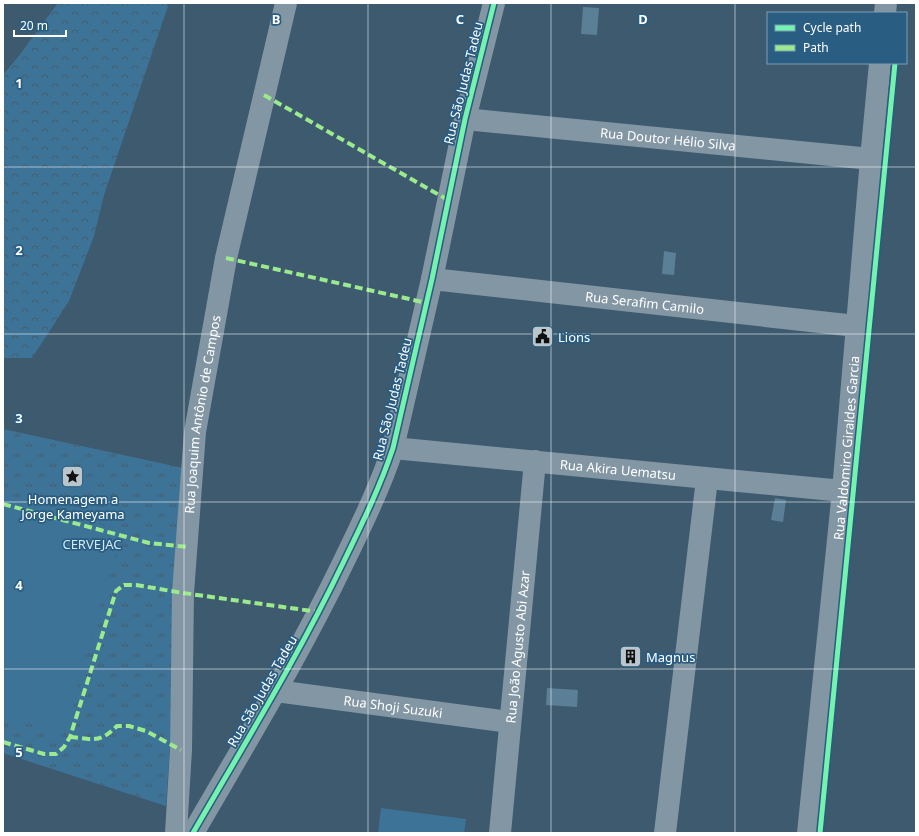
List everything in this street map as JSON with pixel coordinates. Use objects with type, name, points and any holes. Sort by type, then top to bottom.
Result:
[{"type":"street","name":"Rua Joaquim Antônio de Campos","points":[[176,833],[181,750],[183,593],[195,432],[226,258],[286,3]]},
{"type":"street","name":"Rua São Judas Tadeu","points":[[193,833],[276,691],[319,612],[373,500],[393,448],[432,279],[465,120],[494,3]]},
{"type":"street","name":"Rua Valdomiro Giraldes Garcia","points":[[808,833],[843,491],[856,326],[880,64]]},
{"type":"street","name":"Rua Doutor Hélio Silva","points":[[465,120],[871,159]]},
{"type":"street","name":"Rua Serafim Camilo","points":[[432,279],[856,326]]},
{"type":"street","name":"Rua Akira Uematsu","points":[[393,448],[843,491]]},
{"type":"street","name":"Rua João Agusto Abi Azar","points":[[500,833],[535,462]]},
{"type":"street","points":[[665,833],[706,479]]},
{"type":"street","name":"Rua Shoji Suzuki","points":[[276,691],[510,722]]},
{"type":"green space","points":[[58,3],[169,3],[104,195],[94,236],[69,301],[32,358],[3,358],[3,75]]},
{"type":"green space","name":"CERVEJAC","points":[[3,429],[188,469],[166,806],[3,753]]},
{"type":"green space","points":[[3,497],[122,531],[64,731],[3,713]]},
{"type":"green space","points":[[381,808],[466,819],[464,833],[378,833]]},
{"type":"shaded area","points":[[583,7],[599,8],[597,35],[581,34]]},
{"type":"shaded area","points":[[664,251],[676,253],[674,275],[662,274]]},
{"type":"shaded area","points":[[775,498],[786,500],[783,522],[771,520]]},
{"type":"shaded area","points":[[547,688],[578,690],[577,707],[546,705]]},
{"type":"marked path","points":[[264,95],[448,200]]},
{"type":"marked path","points":[[226,258],[427,303]]},
{"type":"marked path","points":[[3,504],[149,543],[187,547]]},
{"type":"marked path","points":[[3,742],[44,754],[56,754],[64,747],[70,737],[116,591],[124,585],[136,585],[319,612]]},
{"type":"marked path","points":[[70,737],[95,739],[105,736],[117,726],[129,726],[146,731],[181,750]]},
{"type":"cycle path","points":[[193,833],[271,698],[327,596],[377,491],[388,463],[393,448],[432,279],[465,119],[494,3]]},
{"type":"cycle path","points":[[820,833],[895,64]]},
{"type":"place","name":"Lions","points":[[543,337]]},
{"type":"place","name":"Homenagem a Jorge Kameyama","points":[[73,477]]},
{"type":"place","name":"Magnus","points":[[630,657]]}]
